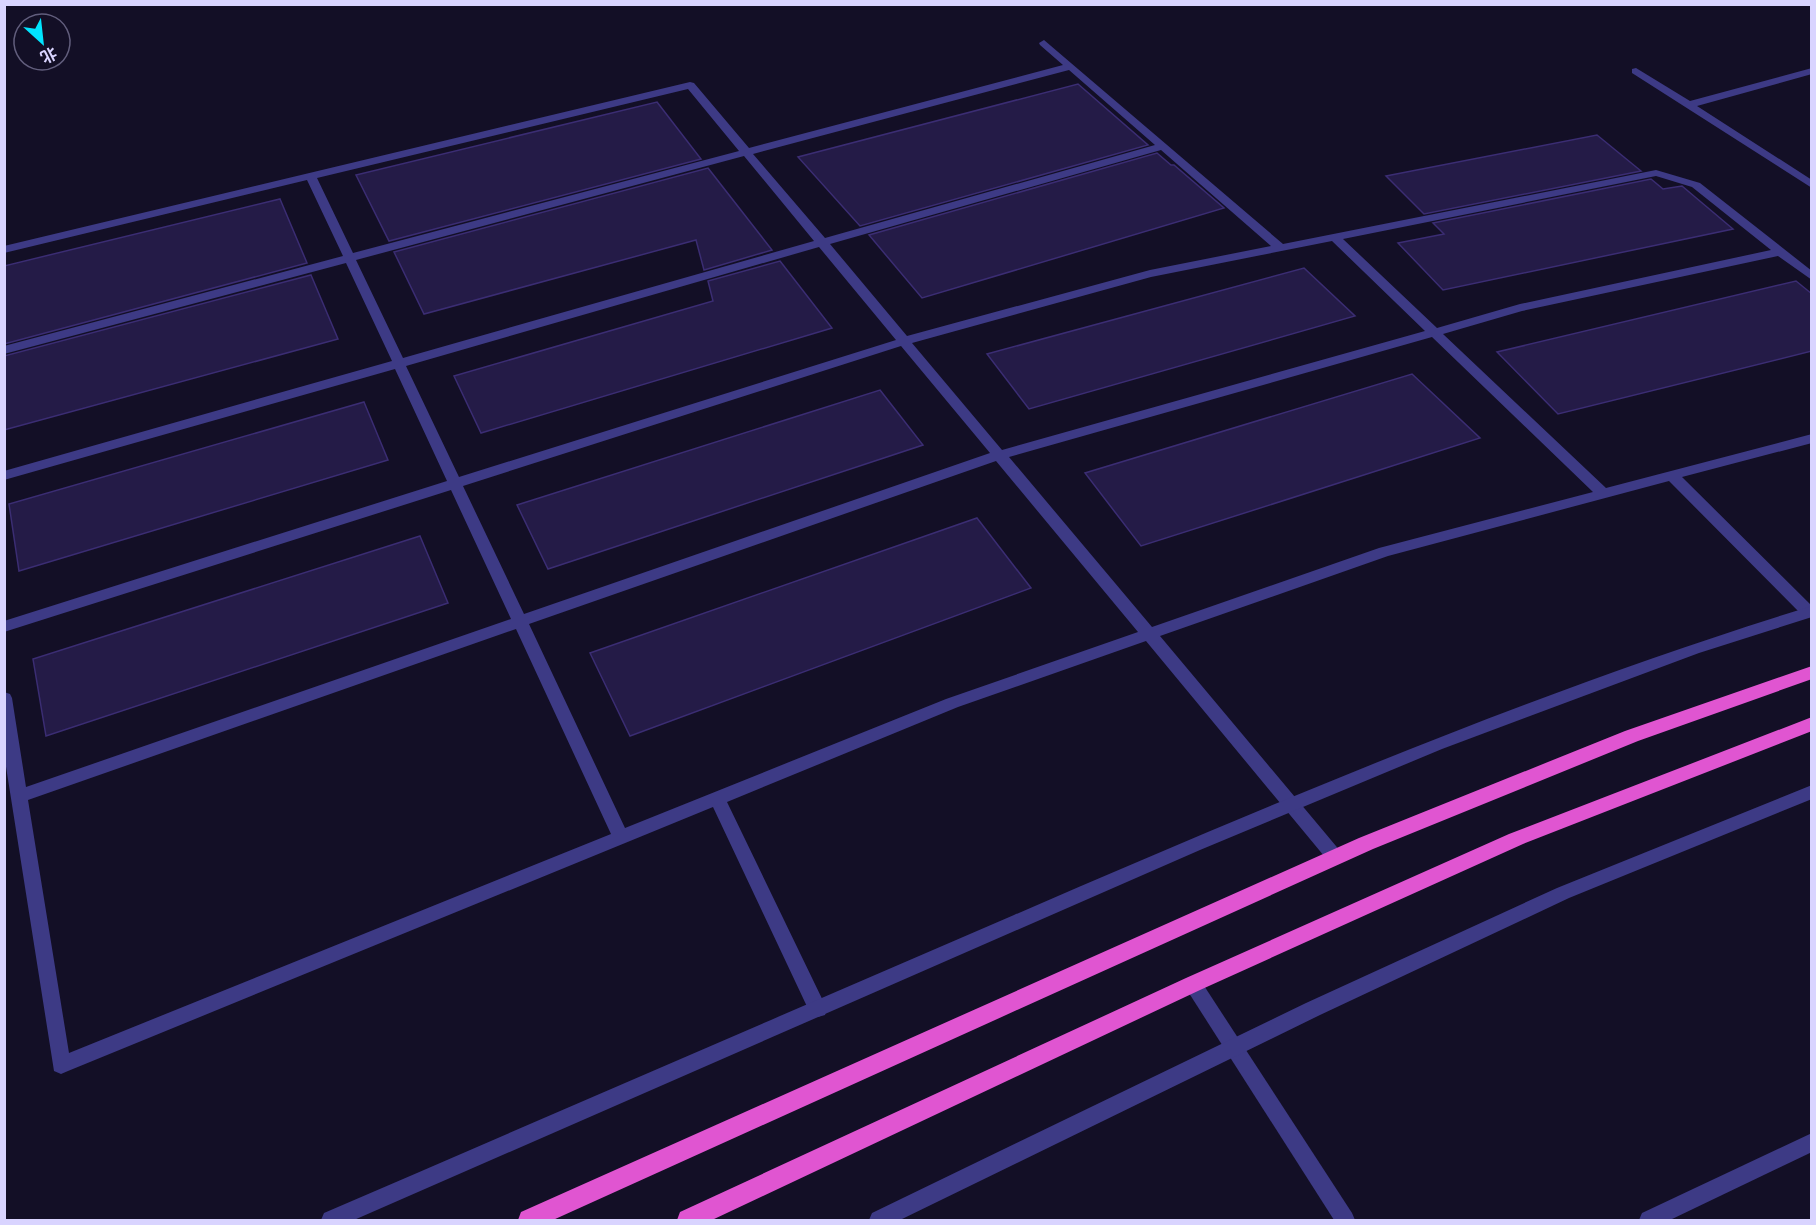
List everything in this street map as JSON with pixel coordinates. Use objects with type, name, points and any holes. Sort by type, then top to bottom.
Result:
[{"type":"highway","points":[[529,1221],[1335,857],[1490,791],[1739,696],[1812,672]]},
{"type":"highway","points":[[688,1221],[1193,984],[1516,839],[1812,724]]},
{"type":"street","points":[[1044,43],[1280,247]]},
{"type":"street","points":[[4,350],[1071,66]]},
{"type":"street","points":[[1636,71],[1812,185]]},
{"type":"street","points":[[1688,105],[1812,71]]},
{"type":"street","points":[[4,250],[690,85],[1335,857]]},
{"type":"street","points":[[4,476],[1162,146]]},
{"type":"street","points":[[4,627],[904,341],[1150,274],[1332,236],[1656,174],[1696,185],[1812,277]]},
{"type":"street","points":[[311,176],[621,837]]},
{"type":"street","points":[[1332,236],[1604,494]]},
{"type":"street","points":[[19,796],[999,455],[1520,308],[1780,252]]},
{"type":"street","points":[[4,698],[60,1065],[952,703],[1384,552],[1812,438]]},
{"type":"street","points":[[331,1221],[1291,804],[1436,744],[1694,649],[1810,612],[1671,475]]},
{"type":"street","points":[[879,1221],[1234,1047],[1563,893],[1812,792]]},
{"type":"street","points":[[717,798],[818,1009]]},
{"type":"street","points":[[1193,984],[1345,1221]]},
{"type":"street","points":[[1649,1221],[1812,1142]]},
{"type":"building","points":[[1078,84],[1148,145],[860,226],[798,157]]},
{"type":"building","points":[[657,102],[701,159],[389,241],[356,175]]},
{"type":"building","points":[[1597,135],[1641,171],[1424,214],[1386,176]]},
{"type":"building","points":[[1157,153],[1224,208],[922,298],[869,235]]},
{"type":"building","points":[[708,168],[772,250],[704,270],[696,240],[424,314],[394,252]]},
{"type":"building","points":[[1651,179],[1663,189],[1682,186],[1733,229],[1443,290],[1398,243],[1444,234],[1433,223]]},
{"type":"building","points":[[280,199],[307,263],[4,344],[4,266]]},
{"type":"building","points":[[780,261],[832,328],[481,433],[454,376],[713,301],[708,281]]},
{"type":"building","points":[[1304,268],[1355,316],[1029,409],[987,354]]},
{"type":"building","points":[[311,275],[338,339],[4,430],[4,356]]},
{"type":"building","points":[[1796,281],[1812,294],[1812,351],[1558,414],[1497,352]]},
{"type":"building","points":[[1412,374],[1480,438],[1141,546],[1085,473]]},
{"type":"building","points":[[880,390],[923,445],[548,569],[517,505]]},
{"type":"building","points":[[364,402],[388,460],[19,571],[9,504]]},
{"type":"building","points":[[977,518],[1031,588],[630,736],[590,653]]},
{"type":"building","points":[[420,536],[448,603],[46,736],[33,659]]}]
